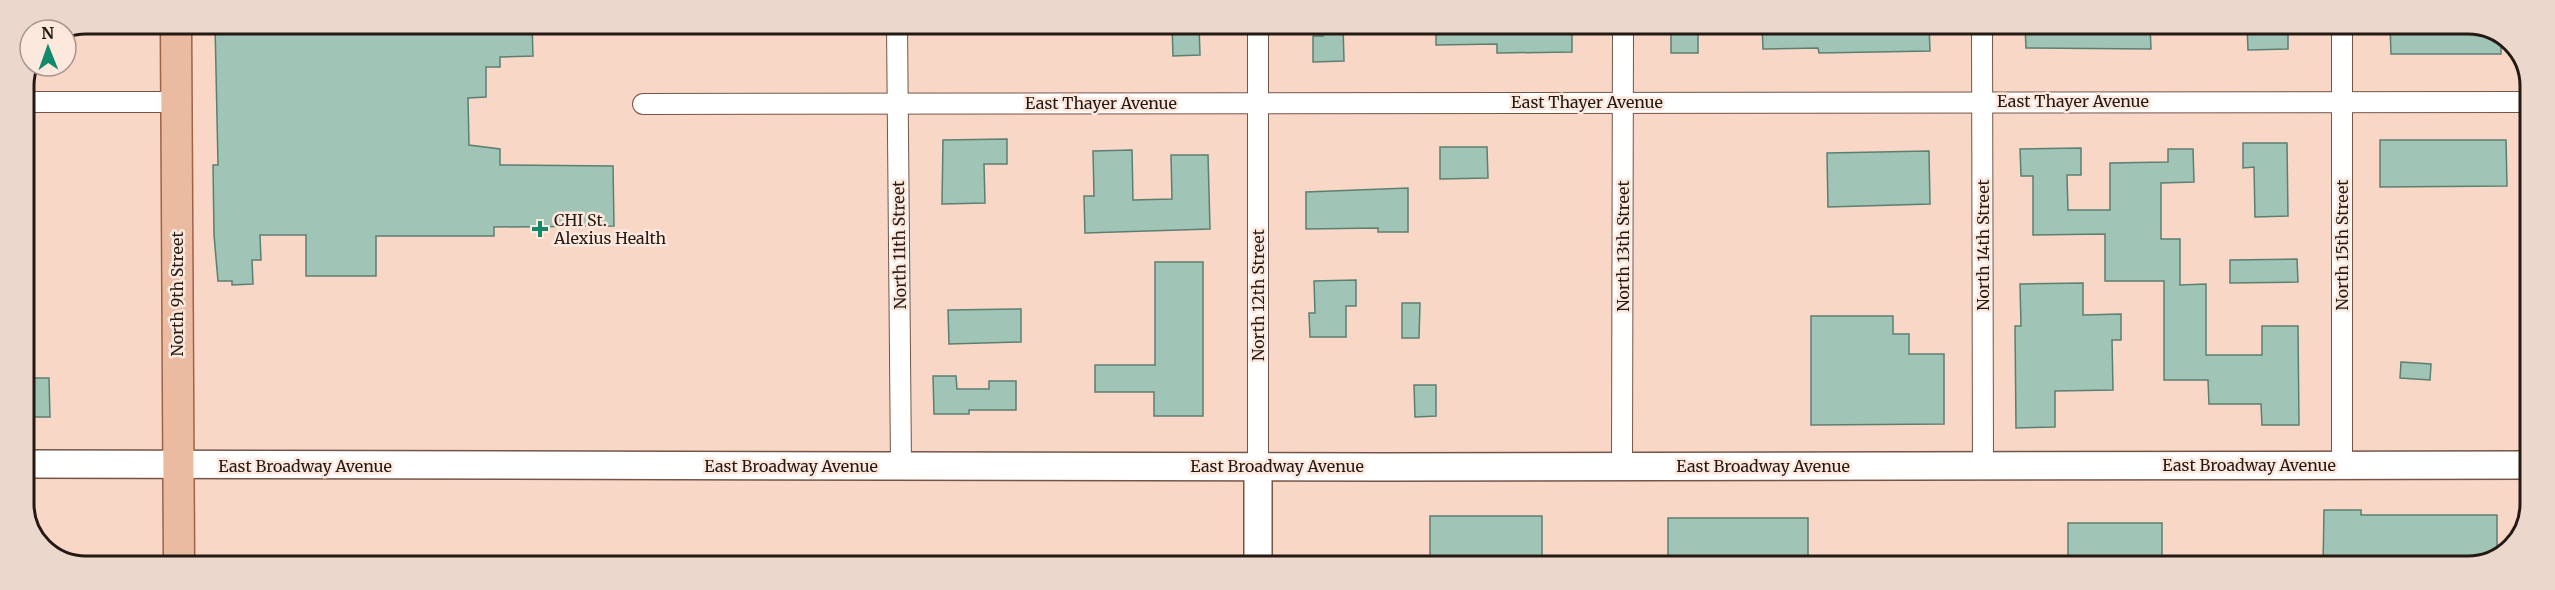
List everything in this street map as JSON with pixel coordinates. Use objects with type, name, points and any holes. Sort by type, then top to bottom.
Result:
[{"type":"main road","name":"North 9th Street","points":[[176,34],[179,556]]},
{"type":"street","name":"North 11th Street","points":[[897,34],[901,465]]},
{"type":"street","name":"North 12th Street","points":[[1258,34],[1258,556]]},
{"type":"street","name":"North 13th Street","points":[[1622,467],[1623,34]]},
{"type":"street","name":"North 14th Street","points":[[1982,34],[1983,465]]},
{"type":"street","name":"North 15th Street","points":[[2342,34],[2342,465]]},
{"type":"street","points":[[34,102],[176,102]]},
{"type":"street","name":"East Thayer Avenue","points":[[643,104],[2520,102]]},
{"type":"street","name":"East Broadway Avenue","points":[[35,464],[1622,467],[2520,465]]},
{"type":"building","points":[[215,34],[532,34],[533,56],[500,57],[500,67],[486,67],[486,97],[468,98],[469,145],[500,149],[500,165],[613,166],[614,226],[494,227],[494,236],[376,236],[376,276],[306,276],[306,235],[260,235],[261,260],[252,260],[253,284],[232,285],[232,281],[218,281],[214,235],[213,165],[218,165]]},
{"type":"building","points":[[1172,34],[1199,34],[1200,55],[1173,56]]},
{"type":"building","points":[[1323,34],[1343,34],[1344,61],[1313,62],[1313,36],[1323,36]]},
{"type":"building","points":[[1436,34],[1572,34],[1572,52],[1497,53],[1497,44],[1436,45]]},
{"type":"building","points":[[1671,34],[1698,34],[1698,53],[1671,53]]},
{"type":"building","points":[[1762,34],[1929,34],[1930,51],[1819,53],[1818,48],[1763,49]]},
{"type":"building","points":[[2025,34],[2150,34],[2151,49],[2026,48]]},
{"type":"building","points":[[2247,34],[2288,34],[2288,49],[2248,50]]},
{"type":"building","points":[[2390,34],[2468,34],[2485,37],[2501,46],[2501,54],[2391,54]]},
{"type":"building","points":[[1007,139],[1007,164],[984,164],[985,203],[942,204],[943,140]]},
{"type":"building","points":[[2380,140],[2506,140],[2507,186],[2380,187]]},
{"type":"building","points":[[2243,143],[2287,143],[2288,216],[2255,217],[2254,167],[2243,168]]},
{"type":"building","points":[[1440,147],[1487,147],[1488,178],[1440,179]]},
{"type":"building","points":[[2081,148],[2081,175],[2067,175],[2068,210],[2110,210],[2110,163],[2168,162],[2168,149],[2193,149],[2194,182],[2161,183],[2161,239],[2180,239],[2180,285],[2206,284],[2206,355],[2262,355],[2262,326],[2298,326],[2299,425],[2262,425],[2261,404],[2209,404],[2208,380],[2164,380],[2164,281],[2105,281],[2105,234],[2033,235],[2033,176],[2021,176],[2020,149]]},
{"type":"building","points":[[1132,150],[1133,200],[1172,199],[1171,155],[1208,155],[1210,229],[1085,233],[1084,196],[1094,196],[1093,151]]},
{"type":"building","points":[[1929,151],[1930,204],[1828,207],[1827,153]]},
{"type":"building","points":[[1408,188],[1408,232],[1378,232],[1378,228],[1306,229],[1306,192]]},
{"type":"building","points":[[2297,259],[2298,282],[2230,283],[2230,260]]},
{"type":"building","points":[[1155,262],[1203,262],[1203,416],[1154,416],[1154,392],[1095,392],[1095,365],[1155,365]]},
{"type":"building","points":[[1356,280],[1356,306],[1346,306],[1346,337],[1310,337],[1309,313],[1315,313],[1314,281]]},
{"type":"building","points":[[2083,283],[2083,315],[2121,314],[2121,340],[2112,340],[2113,390],[2055,391],[2055,427],[2016,428],[2015,326],[2021,326],[2020,284]]},
{"type":"building","points":[[1402,303],[1420,303],[1419,338],[1402,338]]},
{"type":"building","points":[[1021,309],[1021,342],[949,344],[948,310]]},
{"type":"building","points":[[1811,316],[1893,316],[1893,334],[1909,334],[1909,354],[1944,354],[1944,424],[1811,425]]},
{"type":"building","points":[[2401,362],[2431,364],[2430,380],[2400,378]]},
{"type":"building","points":[[933,376],[956,376],[957,389],[989,389],[989,381],[1016,381],[1016,410],[969,410],[969,414],[934,414]]},
{"type":"building","points":[[35,378],[49,378],[50,417],[35,417]]},
{"type":"building","points":[[1414,385],[1436,385],[1436,416],[1415,417]]},
{"type":"building","points":[[2324,510],[2361,510],[2361,515],[2497,515],[2497,547],[2485,553],[2468,556],[2323,556]]},
{"type":"building","points":[[1430,516],[1542,516],[1542,556],[1430,556]]},
{"type":"building","points":[[1668,518],[1808,518],[1808,556],[1668,556]]},
{"type":"building","points":[[2068,523],[2162,523],[2162,556],[2068,556]]},
{"type":"place","name":"CHI St. Alexius Health","points":[[540,229]]}]
